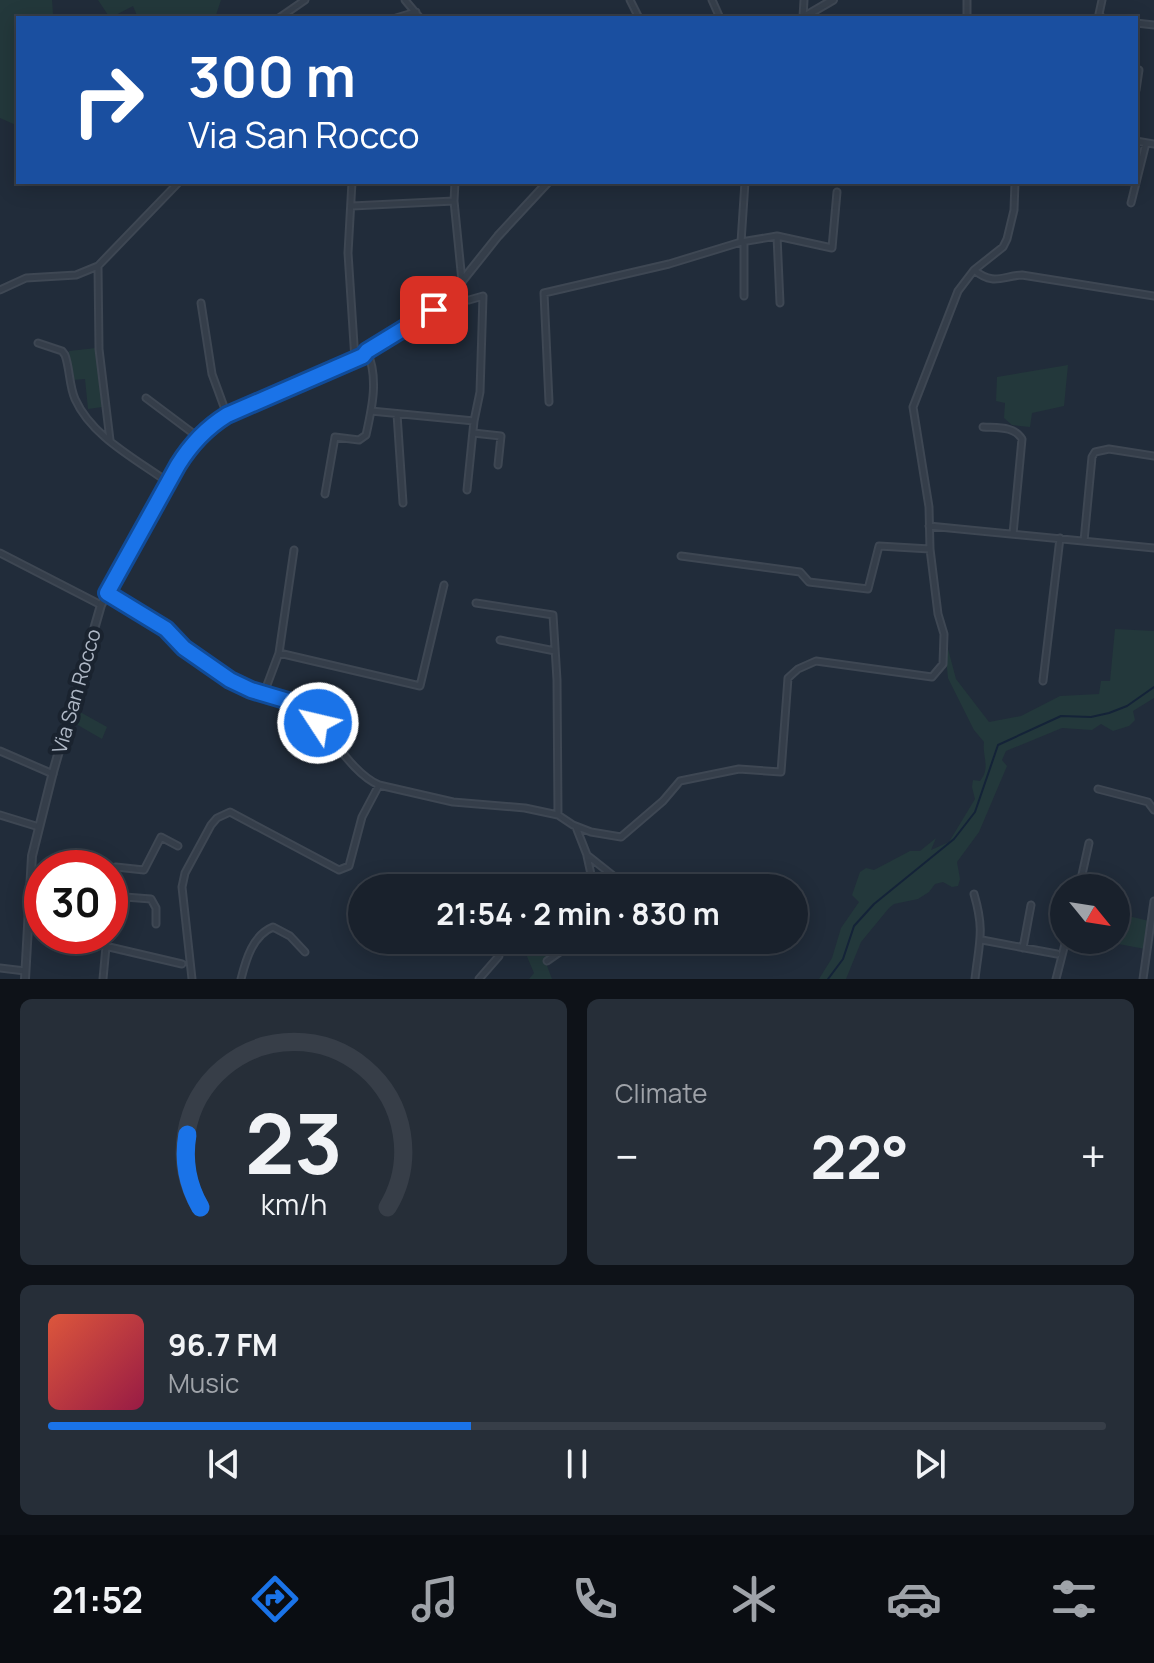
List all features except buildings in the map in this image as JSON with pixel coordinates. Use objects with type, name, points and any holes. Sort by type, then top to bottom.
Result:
[{"type":"street","points":[[282,16],[305,0]]},
{"type":"street","points":[[405,0],[418,15]]},
{"type":"street","points":[[806,16],[833,0]]},
{"type":"street","points":[[1138,77],[1139,70]]},
{"type":"street","points":[[1138,141],[1154,144]]},
{"type":"street","points":[[1138,175],[1146,143]]},
{"type":"street","points":[[0,289],[26,278],[76,275],[98,266],[177,184]]},
{"type":"street","points":[[352,184],[348,269],[355,360]]},
{"type":"street","points":[[455,184],[462,282]]},
{"type":"street","name":"Via San Rocco","points":[[25,975],[30,867],[101,605],[187,450],[198,437],[227,415],[355,360],[424,318],[447,300],[498,236],[546,184]]},
{"type":"street","points":[[744,296],[742,242],[745,184]]},
{"type":"street","points":[[107,593],[166,629],[184,648],[230,680],[251,690],[295,703],[310,713],[334,746],[379,785],[453,802],[525,808],[558,815],[576,826],[621,837],[663,801],[680,781],[725,771],[781,772],[788,678],[798,669],[816,661],[932,677],[943,664],[944,634],[938,614],[930,549],[929,507],[913,407],[958,291],[974,270],[995,255],[1007,239],[1014,210],[1015,184]]},
{"type":"street","points":[[1131,203],[1136,184]]},
{"type":"street","points":[[549,402],[544,293],[669,264],[742,242],[777,236],[832,248],[837,192]]},
{"type":"street","points":[[352,206],[454,201]]},
{"type":"street","points":[[777,236],[780,303]]},
{"type":"street","points":[[98,266],[99,349],[110,440]]},
{"type":"street","points":[[974,270],[993,279],[1005,280],[1022,275],[1154,296]]},
{"type":"street","points":[[447,300],[469,300],[483,296],[480,392],[467,490]]},
{"type":"street","points":[[201,303],[212,374],[227,415]]},
{"type":"street","points":[[38,343],[62,351],[65,355],[78,404],[87,421],[169,483]]},
{"type":"street","points":[[325,494],[335,437],[364,438],[371,411],[373,366],[367,351]]},
{"type":"street","points":[[146,398],[198,437]]},
{"type":"street","points":[[371,411],[474,421]]},
{"type":"street","points":[[397,414],[403,503]]},
{"type":"street","points":[[983,427],[1008,428],[1020,434],[1022,439],[1013,534]]},
{"type":"street","points":[[473,433],[501,436],[498,465]]},
{"type":"street","points":[[1084,541],[1095,452],[1109,449],[1154,456]]},
{"type":"street","points":[[929,526],[1154,548]]},
{"type":"street","points":[[1043,681],[1060,538]]},
{"type":"street","points":[[681,556],[800,572],[809,582],[868,589],[879,546],[930,549]]},
{"type":"street","points":[[264,693],[279,653],[294,550]]},
{"type":"street","points":[[0,553],[101,605]]},
{"type":"street","points":[[279,653],[420,686],[444,585]]},
{"type":"street","points":[[476,603],[553,615],[558,815]]},
{"type":"street","points":[[500,640],[555,651]]},
{"type":"street","points":[[0,751],[53,774]]},
{"type":"street","points":[[192,979],[182,887],[193,856],[217,818],[230,812],[331,867],[344,870],[351,858],[362,817],[379,785]]},
{"type":"street","points":[[1098,789],[1148,802],[1154,810]]},
{"type":"street","points":[[0,815],[39,827]]},
{"type":"street","points":[[576,826],[591,874]]},
{"type":"street","points":[[128,868],[144,870],[161,837],[178,846]]},
{"type":"street","points":[[1082,874],[1089,843]]},
{"type":"street","points":[[587,855],[611,874]]},
{"type":"street","points":[[974,894],[980,913],[982,940],[975,979]]},
{"type":"street","points":[[128,897],[151,899],[156,908],[156,924]]},
{"type":"street","points":[[1143,979],[1154,901]]},
{"type":"street","points":[[1023,948],[1031,905]]},
{"type":"street","points":[[241,979],[255,942],[267,929],[282,930],[305,952]]},
{"type":"street","points":[[982,940],[1050,953]]},
{"type":"street","points":[[128,951],[182,964]]},
{"type":"street","points":[[103,979],[105,954]]},
{"type":"street","points":[[547,961],[557,954]]},
{"type":"street","points":[[1056,979],[1062,954]]},
{"type":"street","points":[[479,979],[499,956]]},
{"type":"street","points":[[0,968],[25,975]]},
{"type":"green space","points":[[0,0],[52,0],[52,16],[16,16],[16,125],[0,118]]},
{"type":"green space","points":[[98,0],[221,0],[216,16],[137,16],[133,6],[109,16]]},
{"type":"green space","points":[[96,348],[102,407],[88,409],[85,379],[72,380],[69,351]]},
{"type":"green space","points":[[1068,365],[1064,406],[1032,413],[1030,427],[1012,425],[1004,418],[1005,403],[996,401],[997,377]]},
{"type":"green space","points":[[1115,629],[1154,631],[1154,698],[1133,711],[1135,720],[1129,726],[1113,731],[1101,724],[1092,730],[1062,728],[1006,751],[1002,760],[1007,766],[979,832],[957,862],[958,886],[952,887],[943,882],[935,884],[918,899],[894,904],[861,942],[846,979],[819,979],[832,958],[841,928],[859,902],[852,895],[860,872],[866,868],[874,870],[910,851],[920,851],[936,838],[931,850],[949,842],[975,799],[973,780],[980,781],[986,767],[984,742],[974,730],[948,678],[947,645],[956,679],[989,722],[1021,716],[1060,696],[1099,694],[1101,681],[1110,681]]},
{"type":"green space","points":[[80,712],[107,727],[102,739],[76,724]]},
{"type":"green space","points":[[1130,916],[1149,921],[1145,949],[1130,946]]},
{"type":"green space","points":[[526,954],[557,954],[546,963],[552,979],[529,979],[534,973]]},
{"type":"waterway","points":[[828,979],[843,959],[854,926],[874,904],[954,839],[975,812],[998,745],[1061,716],[1091,717],[1109,713],[1127,706],[1154,687]]},
{"type":"route","points":[[318,723],[295,703],[251,690],[230,680],[184,648],[166,629],[107,593],[187,450],[207,428],[227,415],[363,356],[434,310]]}]
